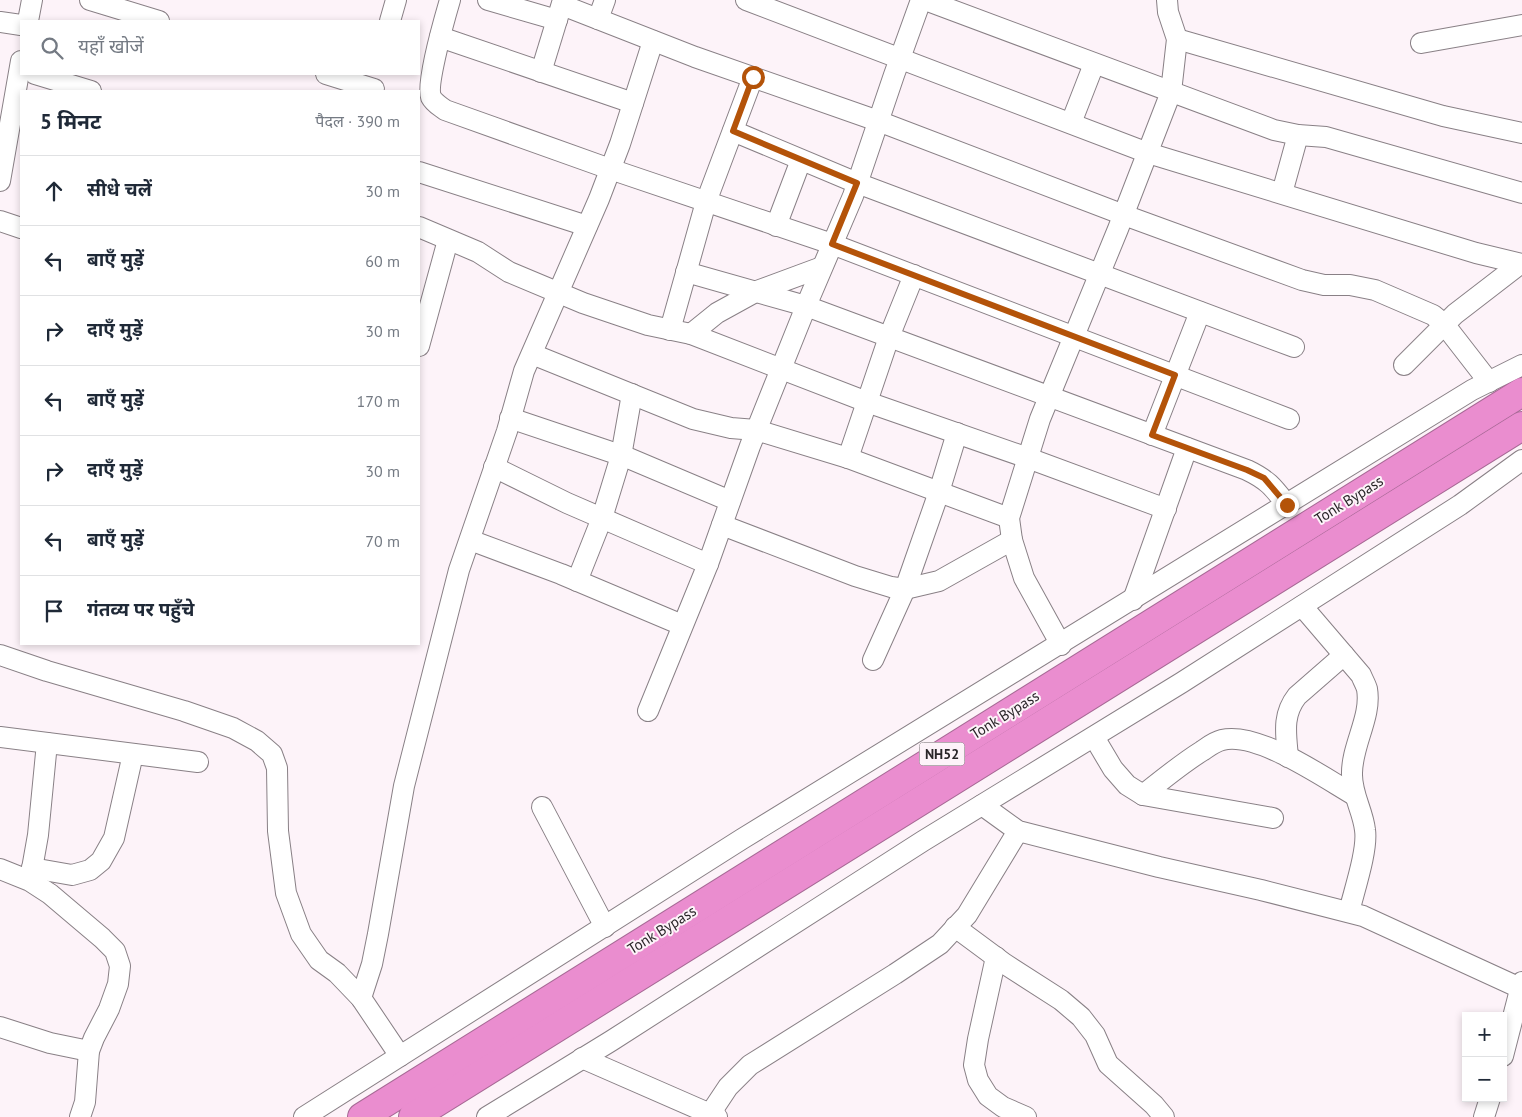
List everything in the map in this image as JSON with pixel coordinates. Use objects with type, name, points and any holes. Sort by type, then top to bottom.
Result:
[{"type":"highway","name":"Tonk Bypass","points":[[362,1117],[1522,392]]},
{"type":"highway","name":"NH52","points":[[413,1117],[1522,426]]},
{"type":"street","points":[[28,20],[32,0]]},
{"type":"street","points":[[90,0],[135,7],[156,20]]},
{"type":"street","points":[[390,20],[396,0]]},
{"type":"street","points":[[450,0],[440,37],[430,96],[436,104],[446,110],[610,170],[832,244],[1289,419]]},
{"type":"street","points":[[488,0],[561,8],[598,19],[878,121],[1124,215],[1302,280],[1324,285],[1350,285],[1375,290],[1432,315],[1444,324],[1489,382]]},
{"type":"street","points":[[598,19],[604,0]]},
{"type":"street","points":[[746,0],[1148,153],[1476,253],[1521,264]]},
{"type":"street","points":[[648,711],[708,564],[756,430],[857,183],[900,58],[923,0],[1274,130],[1298,135],[1326,137],[1522,193]]},
{"type":"street","points":[[1061,645],[1024,578],[1012,540],[1009,518],[1050,397],[1124,215],[1171,92],[1177,39],[1168,6]]},
{"type":"street","points":[[540,72],[561,8]]},
{"type":"street","points":[[0,22],[20,26]]},
{"type":"street","points":[[1421,43],[1522,25]]},
{"type":"street","points":[[440,37],[633,103]]},
{"type":"street","points":[[1177,39],[1443,116],[1522,133]]},
{"type":"street","points":[[362,998],[378,934],[404,786],[460,570],[524,371],[610,170],[653,40]]},
{"type":"street","points":[[1071,124],[1094,64]]},
{"type":"street","points":[[0,178],[13,154],[7,105],[21,75]]},
{"type":"street","points":[[44,75],[88,90]]},
{"type":"street","points":[[330,75],[375,85]]},
{"type":"street","points":[[670,330],[706,202],[753,77]]},
{"type":"street","points":[[733,131],[857,183],[1294,347]]},
{"type":"street","points":[[1282,193],[1298,135]]},
{"type":"street","points":[[776,226],[801,160]]},
{"type":"street","points":[[420,172],[587,226]]},
{"type":"street","points":[[0,221],[20,228]]},
{"type":"street","points":[[420,227],[478,252],[509,272],[558,294],[648,326],[691,334],[867,402],[958,432],[1166,509]]},
{"type":"street","points":[[420,342],[448,240]]},
{"type":"street","points":[[1404,365],[1455,314],[1521,264]]},
{"type":"street","points":[[691,334],[717,313],[757,292],[822,267]]},
{"type":"street","points":[[686,272],[806,306],[1247,470],[1264,478],[1287,505]]},
{"type":"street","points":[[848,458],[889,337],[914,275]]},
{"type":"street","points":[[1152,435],[1200,312]]},
{"type":"street","points":[[532,354],[693,419],[731,428],[756,430],[848,458],[1009,518]]},
{"type":"street","points":[[304,1117],[742,839],[1061,645],[1472,390],[1522,366]]},
{"type":"street","points":[[577,581],[602,518],[620,456],[632,394]]},
{"type":"street","points":[[510,418],[620,456],[730,501]]},
{"type":"street","points":[[873,660],[905,589],[958,432]]},
{"type":"street","points":[[1133,600],[1187,448]]},
{"type":"street","points":[[487,1117],[923,841],[1094,737],[1460,506],[1522,460]]},
{"type":"street","points":[[494,468],[567,503],[708,564]]},
{"type":"street","points":[[722,525],[856,576],[891,588],[905,589],[939,581],[1012,540]]},
{"type":"street","points":[[470,540],[577,581],[682,626]]},
{"type":"street","points":[[1302,606],[1361,675],[1367,689],[1367,708],[1354,750],[1352,774],[1354,795],[1365,830],[1365,843],[1349,912]]},
{"type":"street","points":[[0,655],[47,671],[184,711],[233,728],[257,741],[272,754],[277,768],[278,830],[286,893],[301,934],[319,960],[337,973],[362,998],[400,1056]]},
{"type":"street","points":[[1288,757],[1285,724],[1291,703],[1344,655]]},
{"type":"street","points":[[1094,737],[1113,769],[1127,786],[1143,794],[1273,818]]},
{"type":"street","points":[[0,738],[198,762]]},
{"type":"street","points":[[1143,794],[1188,760],[1222,740],[1232,739],[1259,744],[1288,757],[1354,795]]},
{"type":"street","points":[[31,874],[38,835],[47,743]]},
{"type":"street","points":[[0,869],[31,874],[72,875],[90,870],[101,861],[114,838],[134,754]]},
{"type":"street","points":[[982,805],[1018,831],[1362,916],[1521,985],[1507,1040]]},
{"type":"street","points":[[542,807],[604,926]]},
{"type":"street","points":[[582,1058],[714,1116],[728,1087],[750,1065],[940,944],[966,915],[1018,831]]},
{"type":"street","points":[[31,874],[56,899],[115,951],[120,966],[118,984],[109,1009],[89,1051],[85,1102],[80,1117]]},
{"type":"street","points":[[955,927],[1061,1000],[1081,1017],[1095,1035],[1108,1064],[1154,1105],[1164,1117]]},
{"type":"street","points":[[996,957],[974,1065],[978,1080],[988,1096],[1003,1107],[1026,1117]]},
{"type":"street","points":[[0,1028],[50,1043],[89,1051]]},
{"type":"street","points":[[1484,1117],[1489,1102]]},
{"type":"route","points":[[753,77],[733,131],[857,183],[832,244],[1175,375],[1152,435],[1264,478],[1287,505]]}]
